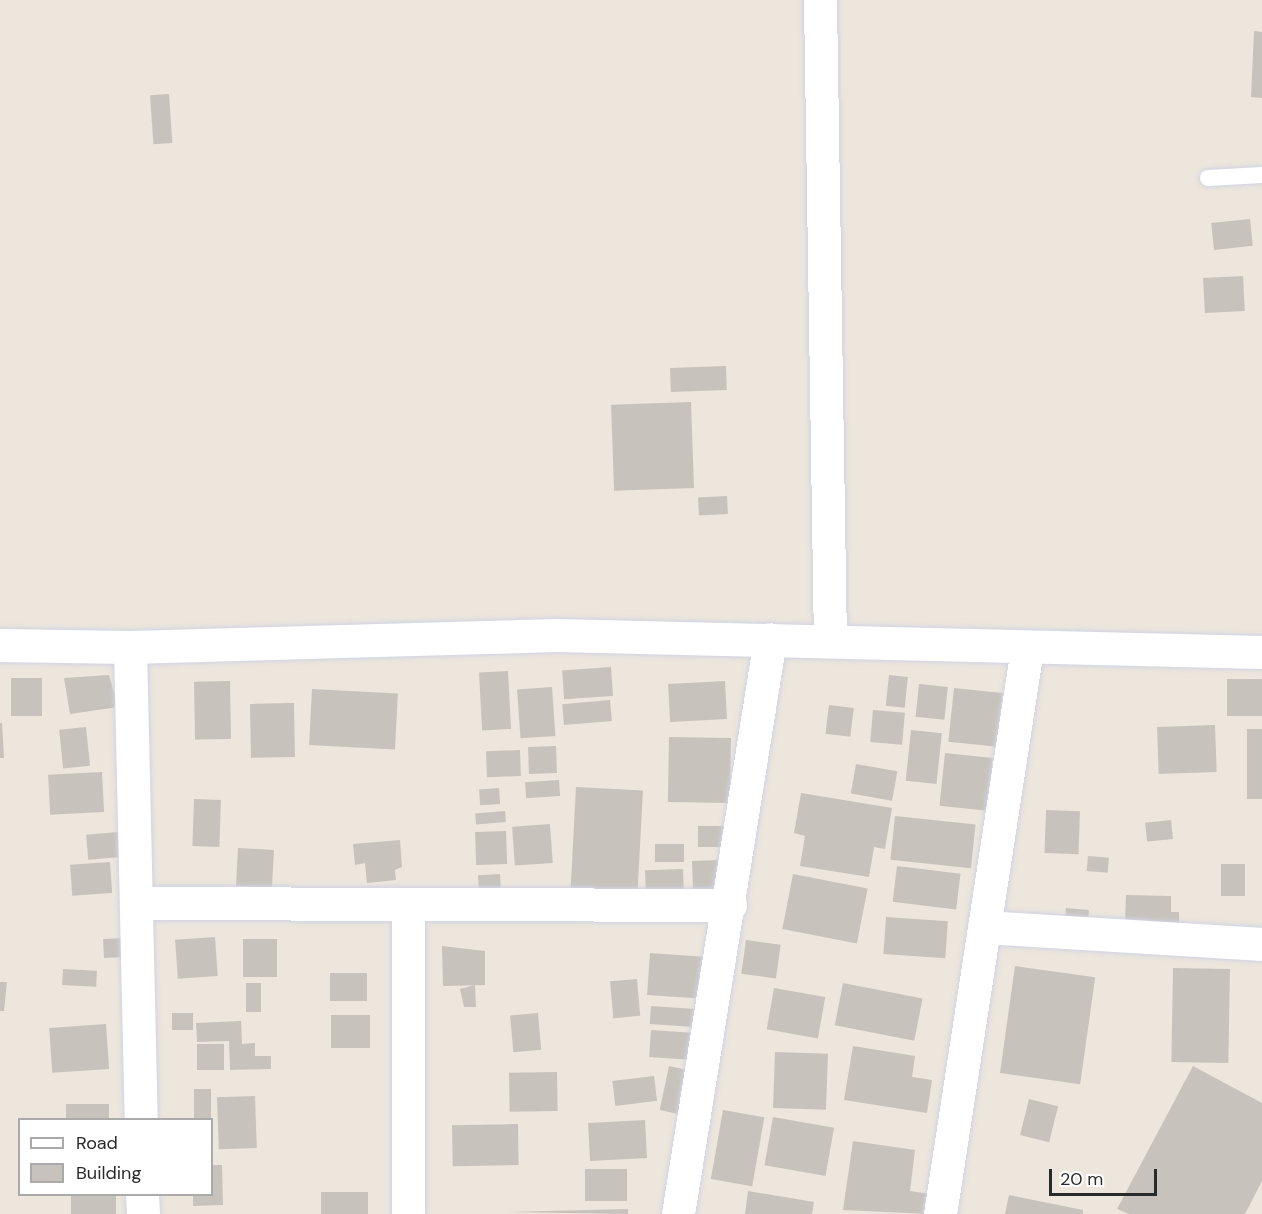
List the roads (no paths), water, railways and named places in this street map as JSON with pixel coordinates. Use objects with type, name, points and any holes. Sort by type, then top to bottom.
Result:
[{"type":"street","points":[[820,0],[830,642]]},
{"type":"street","points":[[0,645],[130,647],[556,635],[1262,652]]},
{"type":"street","points":[[678,1214],[730,905],[770,639]]},
{"type":"street","points":[[130,647],[141,1118]]},
{"type":"street","points":[[940,1214],[1027,648]]},
{"type":"street","points":[[137,903],[408,907],[730,905]]},
{"type":"street","points":[[408,907],[408,1214]]},
{"type":"street","points":[[984,927],[1262,944]]},
{"type":"street","points":[[142,1196],[143,1214]]},
{"type":"lane","points":[[1208,178],[1262,175]]}]
